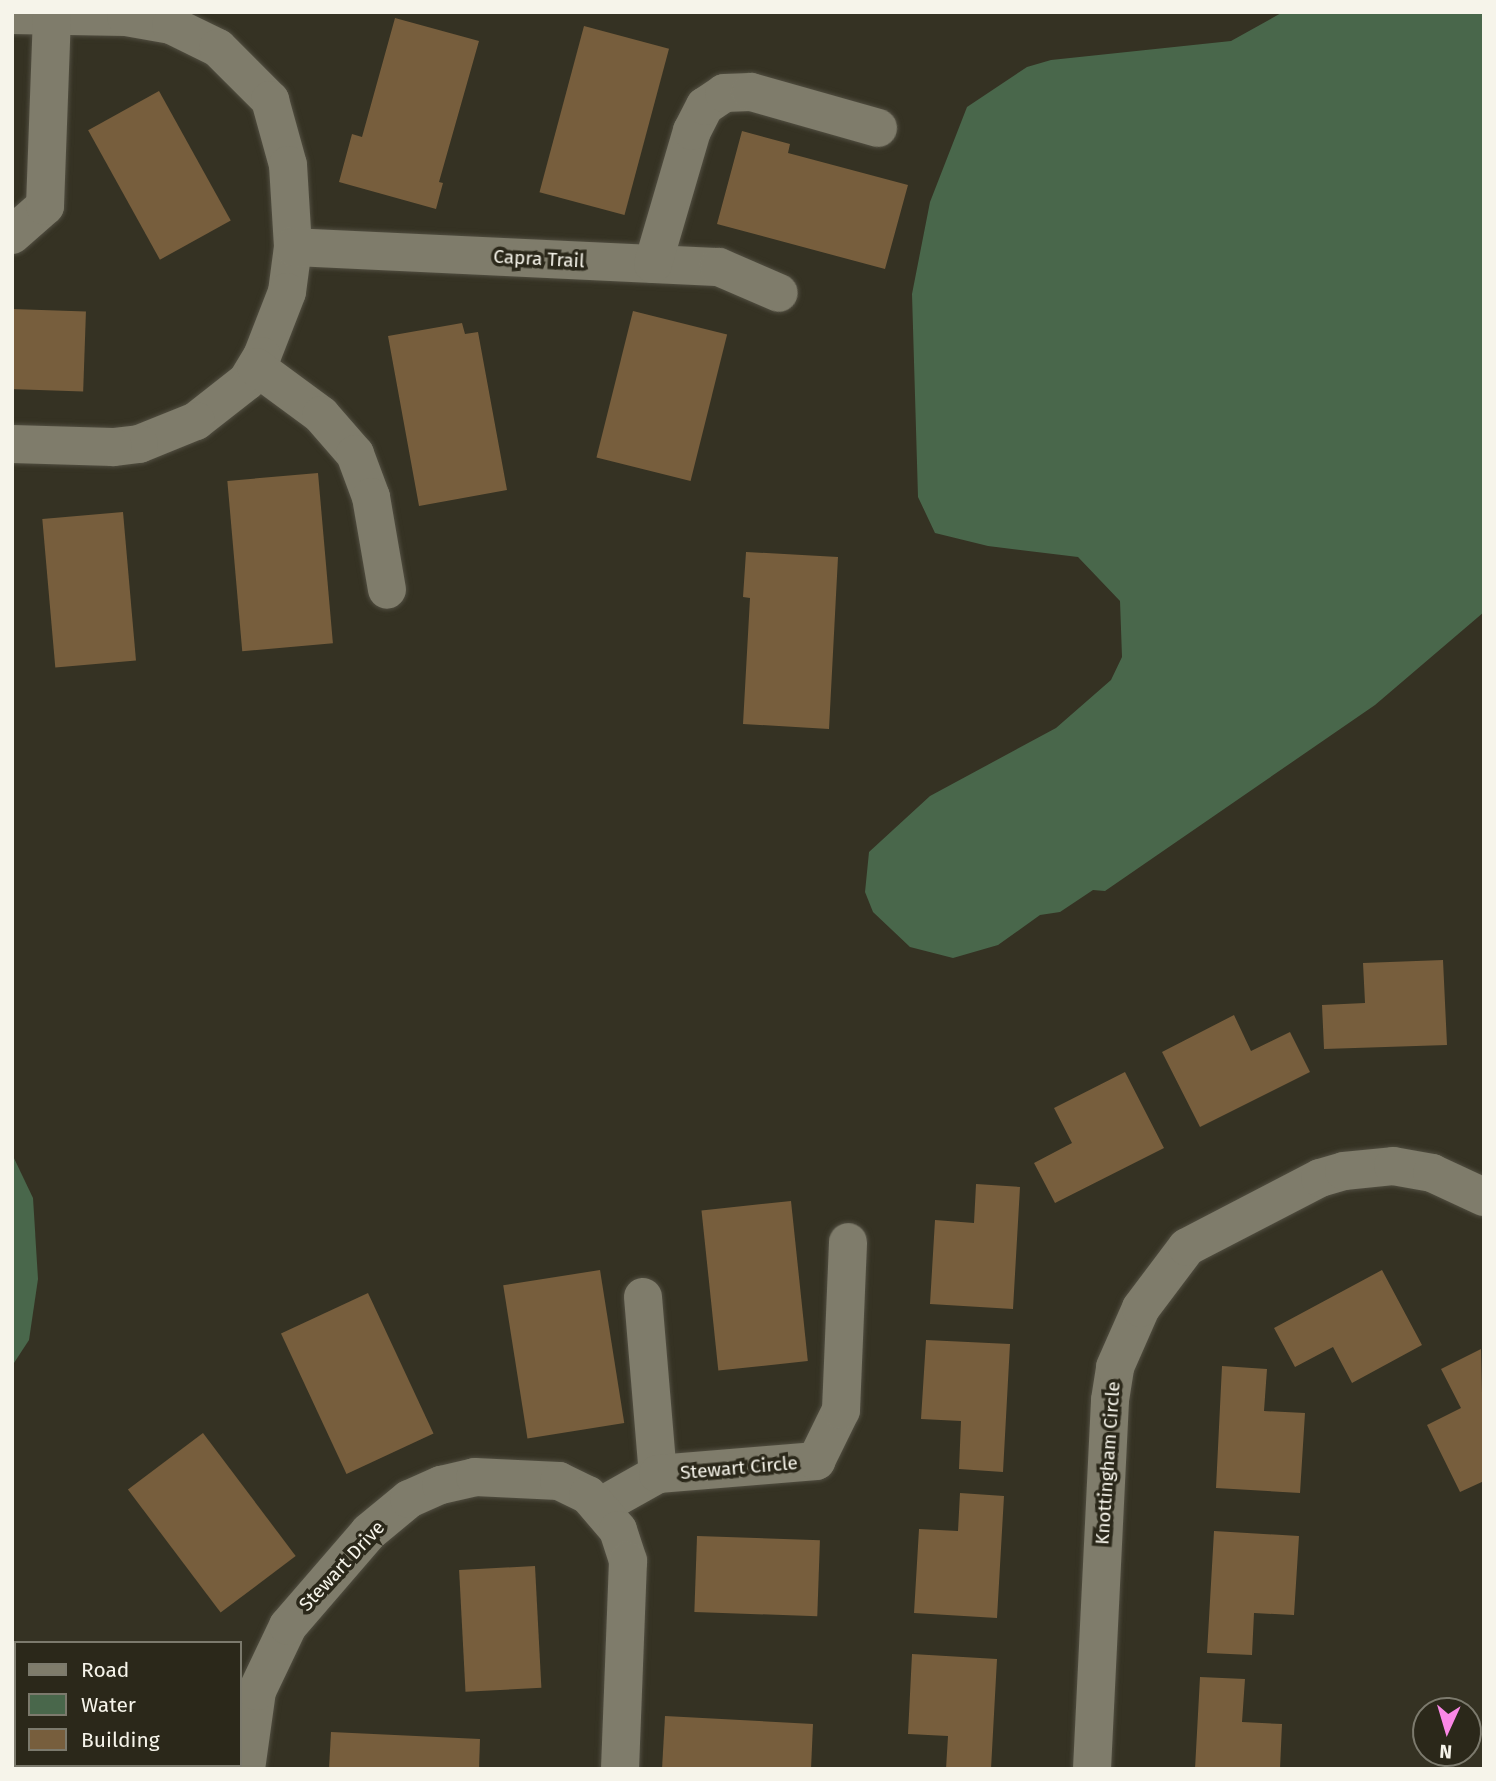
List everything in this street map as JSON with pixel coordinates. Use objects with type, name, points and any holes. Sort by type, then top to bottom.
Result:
[{"type":"street","points":[[12,15],[126,17],[171,25],[218,48],[248,74],[270,100],[288,165],[293,247],[287,292],[256,367],[247,381],[196,421],[139,444],[12,444]]},
{"type":"street","points":[[12,235],[45,206],[52,16]]},
{"type":"street","points":[[653,264],[692,131],[705,106],[724,93],[751,92],[877,128]]},
{"type":"street","name":"Capra Trail","points":[[293,247],[719,267],[779,293]]},
{"type":"street","points":[[256,367],[321,415],[355,454],[371,497],[387,590]]},
{"type":"street","name":"Knottingham Circle","points":[[1092,1769],[1110,1400],[1118,1360],[1141,1308],[1187,1247],[1320,1178],[1344,1171],[1393,1167],[1432,1173],[1484,1197]]},
{"type":"street","name":"Stewart Circle","points":[[601,1506],[658,1474],[816,1461],[841,1410],[848,1242]]},
{"type":"street","name":"Stewart Circle","points":[[643,1297],[658,1474]]},
{"type":"street","name":"Stewart Drive","points":[[246,1769],[257,1690],[288,1626],[369,1532],[409,1499],[475,1477],[543,1479],[578,1490],[601,1506],[618,1530],[628,1561],[620,1769]]},
{"type":"water","points":[[1283,12],[1484,12],[1484,612],[1375,705],[1105,891],[1093,890],[1060,912],[1040,915],[998,945],[953,958],[910,947],[873,912],[865,892],[869,852],[930,796],[1056,728],[1111,680],[1122,657],[1120,601],[1078,557],[988,546],[935,533],[918,497],[912,294],[930,202],[967,107],[1027,67],[1051,60],[1231,41]]},
{"type":"water","points":[[12,1154],[33,1198],[38,1279],[29,1340],[12,1366]]},
{"type":"building","points":[[395,18],[479,41],[439,182],[443,183],[436,209],[339,182],[352,134],[362,137]]},
{"type":"building","points":[[584,26],[669,49],[624,215],[539,192]]},
{"type":"building","points":[[159,91],[231,220],[160,260],[88,130]]},
{"type":"building","points":[[742,131],[790,144],[788,153],[908,185],[885,269],[717,224]]},
{"type":"building","points":[[12,309],[86,312],[83,392],[12,389]]},
{"type":"building","points":[[633,311],[727,334],[691,481],[596,458]]},
{"type":"building","points":[[462,323],[465,334],[478,332],[507,490],[419,506],[388,336]]},
{"type":"building","points":[[318,473],[333,643],[242,651],[227,481]]},
{"type":"building","points":[[123,512],[136,660],[55,667],[42,519]]},
{"type":"building","points":[[746,552],[838,557],[829,729],[743,724],[750,598],[743,597]]},
{"type":"building","points":[[1443,960],[1447,1045],[1324,1049],[1322,1005],[1365,1003],[1363,963]]},
{"type":"building","points":[[1234,1015],[1251,1051],[1290,1032],[1310,1072],[1200,1127],[1162,1052]]},
{"type":"building","points":[[1125,1072],[1164,1148],[1055,1203],[1034,1163],[1072,1143],[1054,1108]]},
{"type":"building","points":[[976,1184],[1020,1187],[1013,1309],[930,1304],[935,1220],[974,1223]]},
{"type":"building","points":[[791,1201],[808,1361],[718,1371],[701,1210]]},
{"type":"building","points":[[600,1270],[624,1423],[527,1438],[503,1285]]},
{"type":"building","points":[[1382,1270],[1422,1345],[1352,1383],[1333,1347],[1295,1367],[1274,1328]]},
{"type":"building","points":[[368,1293],[434,1433],[347,1474],[281,1334]]},
{"type":"building","points":[[926,1340],[1010,1344],[1003,1472],[959,1469],[961,1421],[921,1419]]},
{"type":"building","points":[[1481,1349],[1484,1481],[1460,1492],[1427,1425],[1461,1408],[1441,1369]]},
{"type":"building","points":[[1222,1366],[1267,1369],[1264,1411],[1305,1413],[1300,1493],[1216,1488]]},
{"type":"building","points":[[203,1433],[296,1556],[221,1613],[128,1490]]},
{"type":"building","points":[[960,1493],[1004,1496],[997,1618],[914,1613],[919,1529],[958,1531]]},
{"type":"building","points":[[1214,1531],[1299,1536],[1294,1615],[1254,1613],[1252,1655],[1207,1653]]},
{"type":"building","points":[[697,1536],[820,1540],[817,1616],[694,1612]]},
{"type":"building","points":[[535,1566],[541,1688],[465,1692],[459,1570]]},
{"type":"building","points":[[912,1654],[997,1659],[991,1769],[946,1769],[948,1736],[908,1734]]},
{"type":"building","points":[[1200,1677],[1245,1679],[1242,1722],[1282,1724],[1280,1769],[1195,1769]]},
{"type":"building","points":[[665,1716],[813,1724],[811,1769],[662,1769]]},
{"type":"building","points":[[331,1732],[480,1739],[479,1769],[329,1769]]},
{"type":"building","points":[[146,1767],[185,1767],[184,1769]]}]
